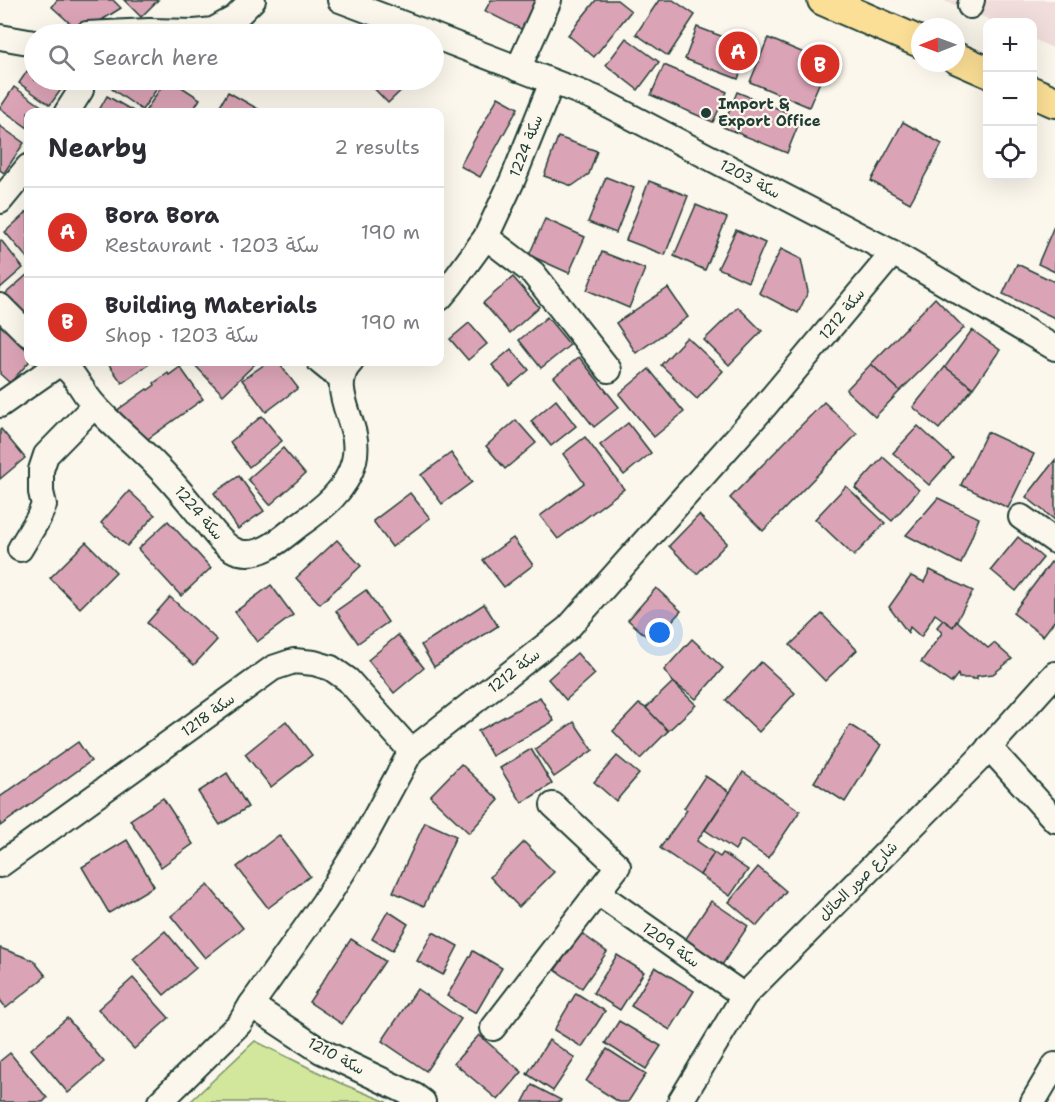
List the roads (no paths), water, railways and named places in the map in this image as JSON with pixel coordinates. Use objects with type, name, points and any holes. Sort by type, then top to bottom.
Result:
[{"type":"main road","points":[[823,0],[911,38]]},
{"type":"main road","points":[[965,62],[983,70]]},
{"type":"main road","points":[[1037,94],[1055,102]]},
{"type":"street","points":[[224,24],[235,18],[253,0]]},
{"type":"street","name":"سكة 1203","points":[[340,0],[403,24]]},
{"type":"street","points":[[518,69],[549,0]]},
{"type":"street","points":[[0,37],[24,41]]},
{"type":"street","name":"سكة 1203","points":[[444,40],[595,98],[893,253],[1055,348]]},
{"type":"street","name":"سكة 1224","points":[[444,293],[486,237],[513,179],[552,81]]},
{"type":"street","points":[[70,108],[81,90]]},
{"type":"street","points":[[0,201],[24,172]]},
{"type":"street","points":[[486,237],[532,273],[609,370]]},
{"type":"street","name":"سكة 1212","points":[[160,1102],[240,1023],[335,885],[363,840],[411,751],[568,628],[764,407],[893,253]]},
{"type":"street","points":[[0,306],[24,330]]},
{"type":"street","points":[[0,405],[54,366]]},
{"type":"street","name":"سكة 1224","points":[[63,366],[71,373],[94,406],[158,466],[214,533],[229,547],[238,552],[249,553],[262,550],[275,543],[316,513],[334,497],[348,477],[356,449],[343,394],[346,370]]},
{"type":"street","points":[[20,549],[44,505],[41,492],[41,470],[46,455],[94,406]]},
{"type":"street","points":[[1021,517],[1055,541]]},
{"type":"street","name":"سكة 1218","points":[[0,865],[273,668],[294,660],[332,668],[348,680],[411,751]]},
{"type":"street","name":"شارع صور الحائل","points":[[680,1102],[744,996],[990,747],[1055,674]]},
{"type":"street","points":[[990,747],[1055,819]]},
{"type":"street","points":[[493,1028],[618,867],[552,805]]},
{"type":"street","name":"سكة 1209","points":[[597,893],[744,996]]},
{"type":"street","name":"سكة 1210","points":[[252,1005],[321,1051],[423,1102]]},
{"type":"street","points":[[1034,1102],[1055,1065]]},
{"type":"place","name":"Bora Bora","points":[[738,51]]},
{"type":"place","name":"Building Materials","points":[[820,64]]},
{"type":"place","name":"Import & Export Office","points":[[706,113]]}]
